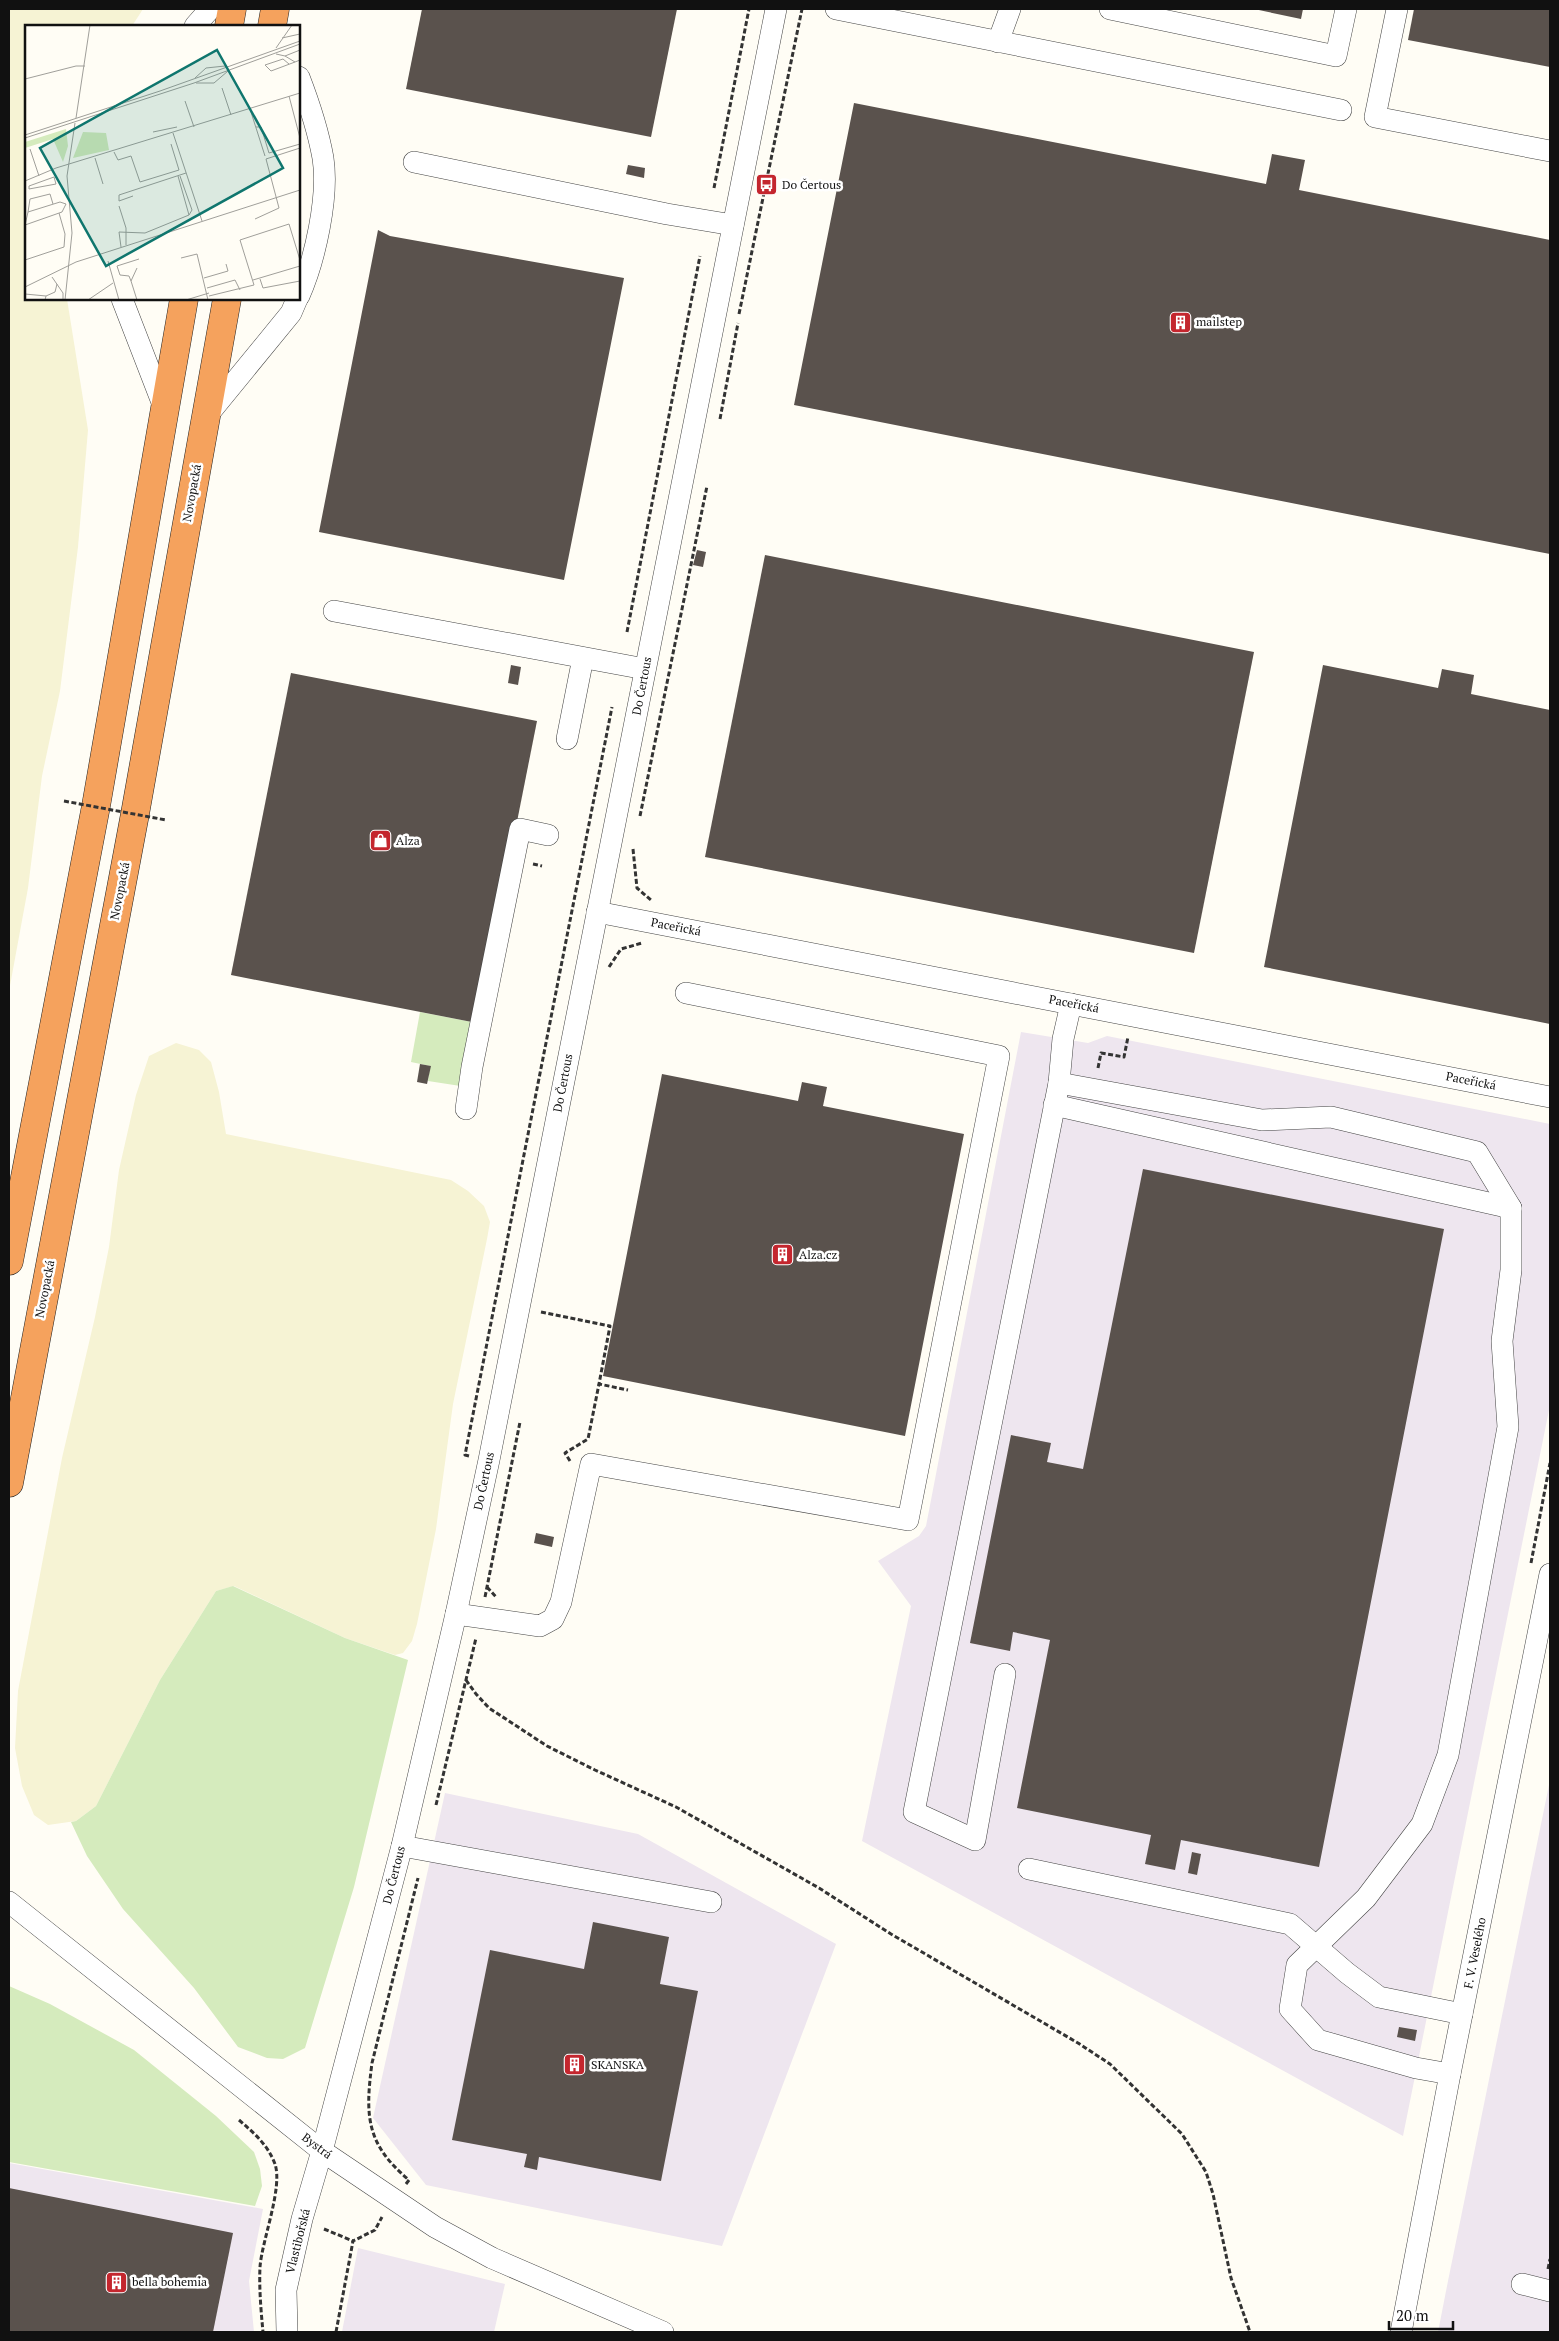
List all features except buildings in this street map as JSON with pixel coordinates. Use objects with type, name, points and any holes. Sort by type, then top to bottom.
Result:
[{"type":"highway","points":[[229,25],[232,9]]},
{"type":"highway","points":[[9,1261],[94,816],[184,300]]},
{"type":"highway","name":"Novopacká","points":[[9,1483],[135,814],[227,300]]},
{"type":"street","points":[[196,25],[210,9]]},
{"type":"street","name":"Do Čertous","points":[[322,2152],[402,1846],[456,1614],[489,1460],[776,9]]},
{"type":"street","points":[[836,9],[1341,110]]},
{"type":"street","points":[[998,42],[1010,9]]},
{"type":"street","points":[[1110,9],[1336,56],[1346,9]]},
{"type":"street","points":[[1396,9],[1375,117],[1550,151]]},
{"type":"street","points":[[300,79],[312,109],[323,159],[323,190],[316,242],[306,280],[300,293]]},
{"type":"street","points":[[414,162],[667,214],[733,224]]},
{"type":"street","points":[[122,300],[166,410]]},
{"type":"street","points":[[206,417],[291,313],[297,300]]},
{"type":"street","points":[[334,610],[645,669]]},
{"type":"street","points":[[567,738],[583,658]]},
{"type":"street","points":[[466,1109],[472,1067],[520,829],[548,835]]},
{"type":"street","name":"Paceřická","points":[[597,912],[1550,1097]]},
{"type":"street","points":[[456,1614],[540,1626],[553,1619],[561,1602],[591,1464],[908,1520],[999,1056],[686,993]]},
{"type":"street","points":[[1005,1674],[975,1840],[914,1812],[1059,1082],[1063,1039],[1071,1004]]},
{"type":"street","points":[[1059,1082],[1262,1120],[1332,1117],[1477,1152],[1511,1208],[1511,1270],[1502,1342],[1508,1427],[1448,1755],[1422,1824],[1366,1898],[1297,1965],[1290,2009],[1318,2040],[1416,2068],[1450,2074]]},
{"type":"street","points":[[1054,1106],[1511,1208]]},
{"type":"street","name":"F. V. Veselého","points":[[1401,2332],[1450,2074],[1550,1574]]},
{"type":"street","points":[[402,1846],[711,1902]]},
{"type":"street","points":[[1029,1869],[1290,1924],[1347,1973],[1379,1997],[1462,2014]]},
{"type":"street","name":"Bystrá","points":[[9,1902],[322,2152],[435,2226],[492,2258],[663,2332]]},
{"type":"street","name":"Vlastibořská","points":[[287,2332],[286,2290],[302,2220],[322,2152]]},
{"type":"street","points":[[1522,2284],[1550,2291]]},
{"type":"path","points":[[714,188],[749,9]]},
{"type":"path","points":[[720,419],[802,9]]},
{"type":"path","points":[[627,632],[700,256]]},
{"type":"path","points":[[639,823],[707,486]]},
{"type":"path","points":[[489,1460],[465,1454],[612,707]]},
{"type":"path","points":[[64,801],[166,820]]},
{"type":"path","points":[[609,968],[621,948],[644,942],[653,901],[637,888],[633,852],[635,842]]},
{"type":"path","points":[[1098,1068],[1101,1053],[1124,1057],[1128,1036],[1136,1038]]},
{"type":"path","points":[[540,1322],[543,1303]]},
{"type":"path","points":[[542,1312],[610,1326],[599,1384],[628,1390]]},
{"type":"path","points":[[436,1805],[481,1618],[521,1417]]},
{"type":"path","points":[[487,1587],[499,1600]]},
{"type":"path","points":[[466,1680],[489,1708],[547,1746],[594,1770],[676,1807],[819,1888],[891,1934],[1078,2043],[1110,2064],[1182,2134],[1206,2172],[1231,2278],[1250,2332]]},
{"type":"path","points":[[324,2229],[354,2241],[375,2230],[394,2198],[409,2180],[385,2157],[376,2144],[370,2119],[369,2089],[372,2063],[418,1878]]},
{"type":"path","points":[[239,2120],[269,2150],[276,2166],[276,2183],[260,2266],[263,2332]]},
{"type":"path","points":[[336,2332],[354,2241]]},
{"type":"shaded area","points":[[9,9],[143,9],[133,25],[25,25],[25,300],[67,300],[88,430],[78,547],[60,691],[42,776],[28,888],[9,991]]},
{"type":"shaded area","points":[[1021,1032],[1088,1043],[1107,1036],[1550,1124],[1550,1405],[1403,2136],[862,1841],[911,1606],[878,1561],[919,1536],[926,1526]]},
{"type":"shaded area","points":[[176,1043],[199,1050],[211,1062],[219,1092],[226,1134],[451,1180],[468,1191],[484,1206],[490,1222],[453,1404],[436,1529],[412,1641],[403,1653],[395,1655],[345,1638],[234,1586],[216,1591],[160,1680],[96,1806],[76,1821],[48,1825],[34,1815],[22,1786],[15,1748],[18,1691],[62,1458],[95,1317],[109,1247],[119,1170],[136,1095],[149,1056]]},
{"type":"shaded area","points":[[1550,1780],[1550,2332],[1438,2332],[1448,2281]]},
{"type":"shaded area","points":[[445,1793],[638,1834],[836,1944],[722,2246],[426,2185],[373,2118]]},
{"type":"shaded area","name":"bella bohemia","points":[[9,2163],[263,2209],[249,2281],[254,2332],[9,2332]]},
{"type":"shaded area","points":[[358,2248],[505,2284],[494,2332],[342,2332]]},
{"type":"green space","points":[[420,1012],[477,1023],[467,1087],[428,1081],[430,1066],[411,1062]]},
{"type":"green space","points":[[233,1586],[345,1638],[408,1660],[354,1887],[305,2048],[283,2059],[267,2058],[238,2047],[194,1988],[123,1909],[87,1856],[71,1822],[76,1821],[96,1806],[160,1680],[216,1591]]},
{"type":"green space","points":[[9,1986],[50,2004],[134,2050],[216,2116],[254,2152],[260,2169],[262,2186],[255,2206],[9,2162]]},
{"type":"place","name":"Do Čertous","points":[[766,185]]},
{"type":"place","name":"mailstep","points":[[1180,322]]},
{"type":"place","name":"Alza","points":[[380,841]]},
{"type":"place","name":"Alza.cz","points":[[783,1255]]},
{"type":"place","name":"SKANSKA","points":[[575,2065]]},
{"type":"place","name":"bella bohemia","points":[[116,2282]]}]
